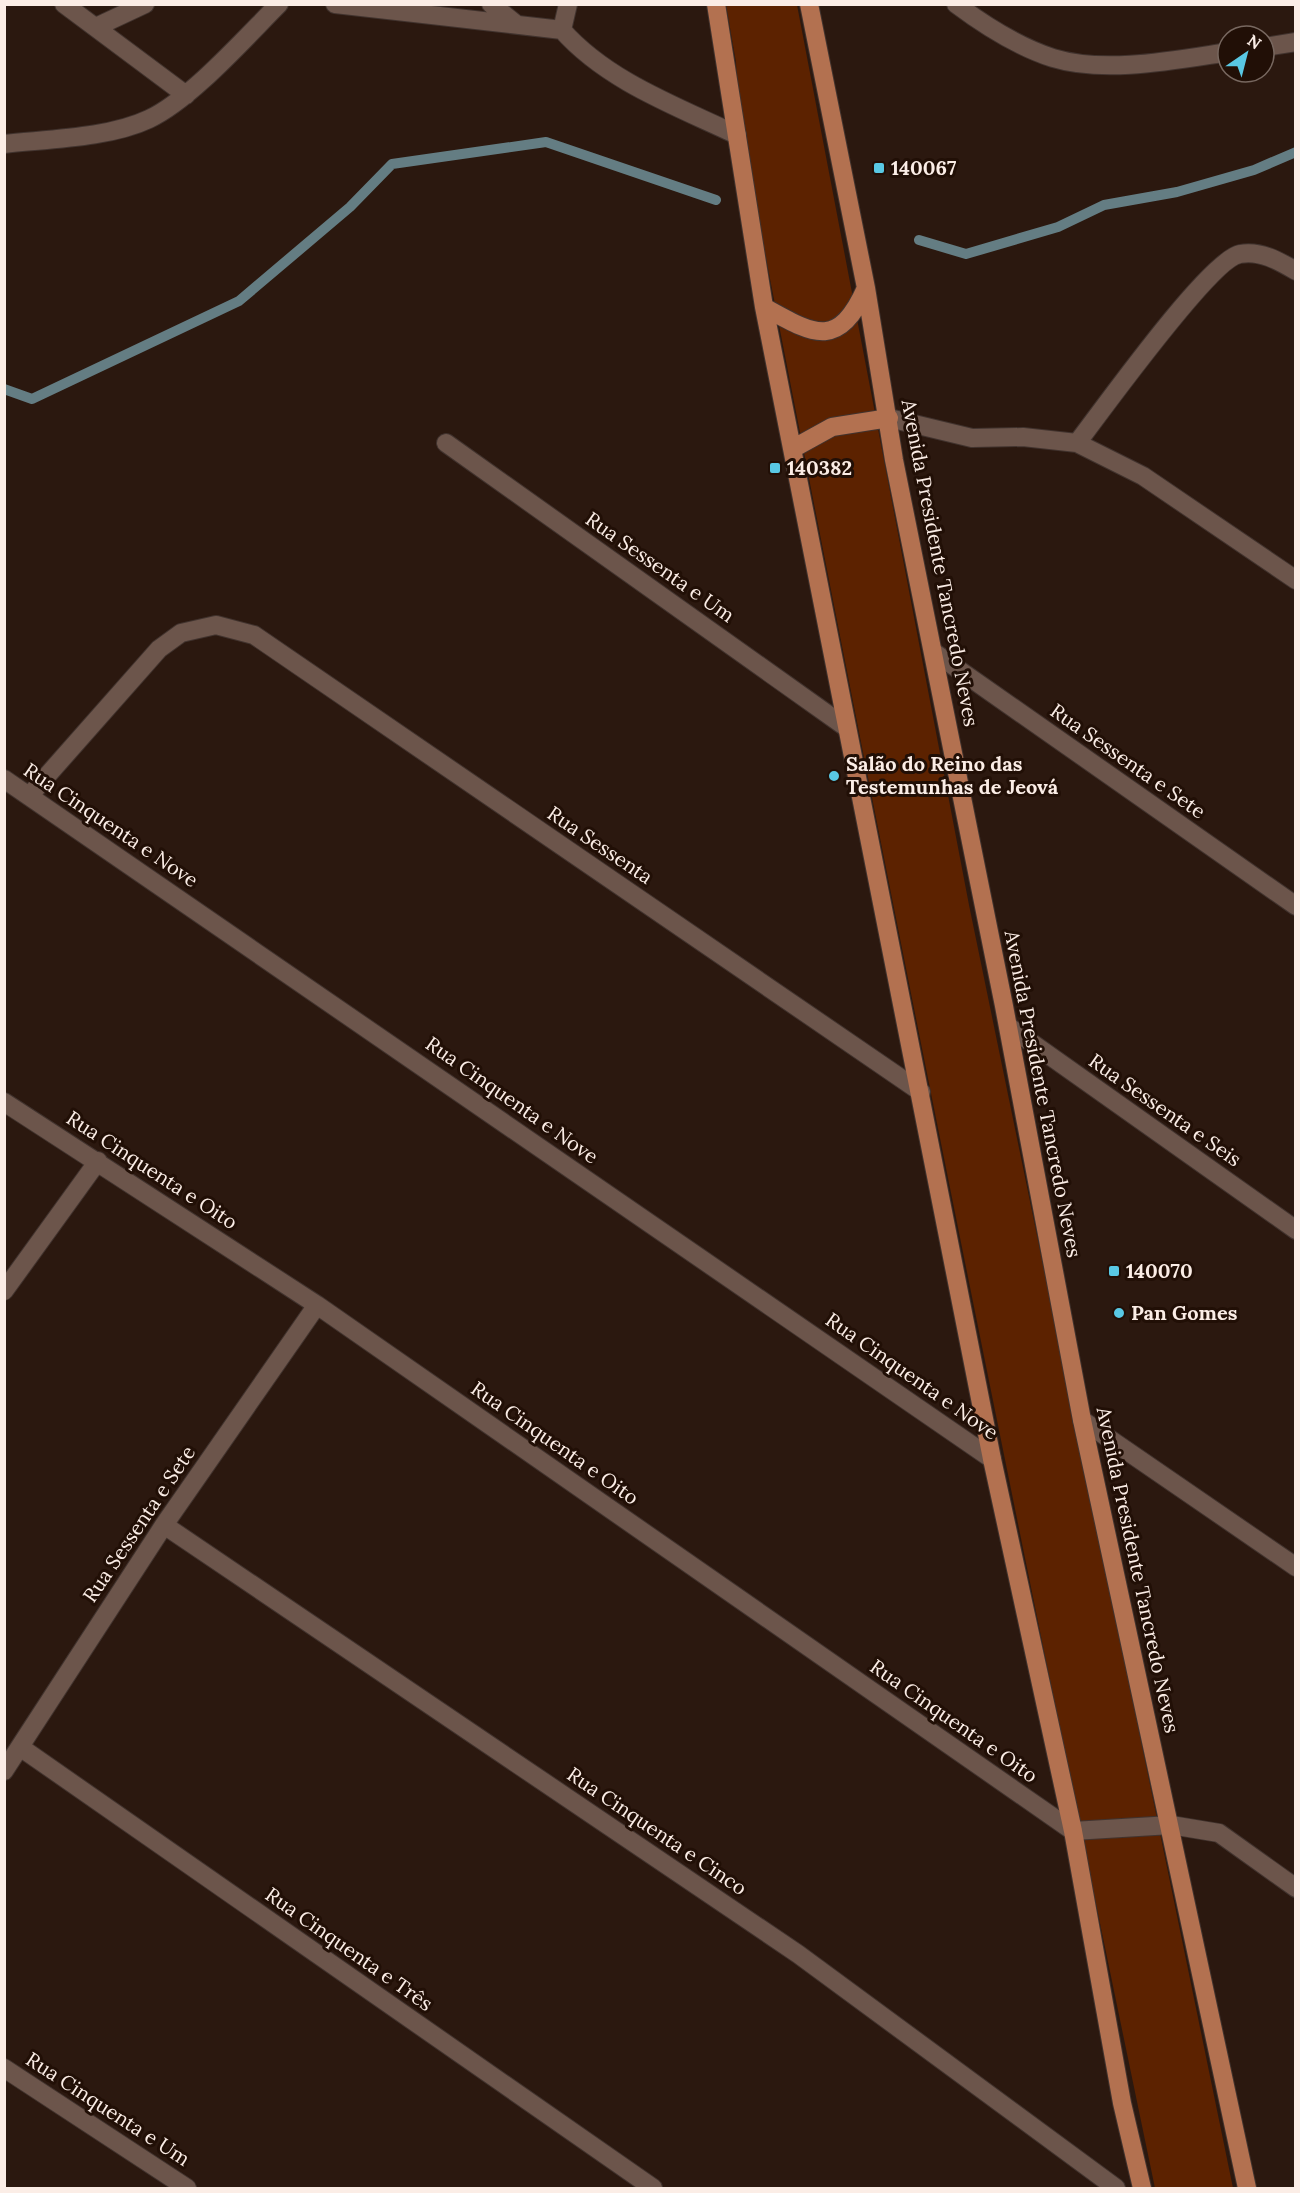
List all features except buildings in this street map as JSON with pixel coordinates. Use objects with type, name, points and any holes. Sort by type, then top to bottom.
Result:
[{"type":"main road","points":[[716,4],[764,307],[794,448],[847,728],[992,1459],[1073,1831],[1122,2103],[1142,2188]]},
{"type":"main road","name":"Avenida Presidente Tancredo Neves","points":[[809,4],[866,288],[889,418],[894,460],[935,653],[1082,1420],[1250,2185]]},
{"type":"main road","points":[[764,307],[808,331],[833,330],[849,320],[866,288]]},
{"type":"main road","points":[[794,448],[832,427],[889,418]]},
{"type":"street","points":[[64,4],[186,94]]},
{"type":"street","points":[[96,27],[146,4]]},
{"type":"street","points":[[4,144],[122,129],[150,119],[186,94],[279,4]]},
{"type":"street","points":[[335,4],[562,30],[581,52],[610,71],[737,135]]},
{"type":"street","points":[[491,4],[516,24]]},
{"type":"street","points":[[562,30],[568,4]]},
{"type":"street","points":[[956,4],[1020,44],[1054,58],[1098,64],[1165,62],[1216,54]]},
{"type":"street","points":[[1276,44],[1296,42]]},
{"type":"street","points":[[1077,443],[1175,315],[1214,271],[1238,254],[1260,254],[1296,271]]},
{"type":"street","points":[[889,418],[972,438],[1023,438],[1077,443],[1143,476],[1296,580]]},
{"type":"street","name":"Rua Sessenta e Um","points":[[446,443],[847,728]]},
{"type":"street","name":"Rua Sessenta","points":[[30,795],[159,649],[181,633],[216,625],[254,635],[921,1092]]},
{"type":"street","name":"Rua Sessenta e Sete","points":[[935,653],[1296,906]]},
{"type":"street","name":"Rua Cinquenta e Nove","points":[[4,779],[992,1459]]},
{"type":"street","name":"Rua Sessenta e Seis","points":[[1008,1026],[1296,1230]]},
{"type":"street","name":"Rua Cinquenta e Oito","points":[[4,1102],[317,1305],[1073,1831]]},
{"type":"street","points":[[4,1291],[98,1161]]},
{"type":"street","name":"Rua Sessenta e Sete","points":[[4,1771],[164,1525],[317,1305]]},
{"type":"street","points":[[1082,1420],[1296,1568]]},
{"type":"street","name":"Rua Cinquenta e Cinco","points":[[164,1525],[798,1954],[1116,2188]]},
{"type":"street","name":"Rua Cinquenta e Três","points":[[20,1746],[653,2188]]},
{"type":"street","points":[[1073,1831],[1171,1825],[1219,1833],[1296,1887]]},
{"type":"street","name":"Rua Cinquenta e Um","points":[[4,2068],[187,2188]]},
{"type":"shaded area","points":[[726,5],[797,5],[969,905],[1233,2188],[1155,2188],[995,1411],[839,633],[738,114],[736,62]]},
{"type":"waterway","points":[[4,389],[32,399],[239,301],[350,207],[392,164],[546,142],[716,200]]},
{"type":"waterway","points":[[919,240],[966,254],[1058,227],[1104,205],[1177,192],[1254,170],[1296,152]]},
{"type":"place","name":"140067","points":[[879,168]]},
{"type":"place","name":"140382","points":[[775,468]]},
{"type":"place","name":"Salão do Reino das Testemunhas de Jeová","points":[[834,776]]},
{"type":"place","name":"140070","points":[[1114,1271]]},
{"type":"place","name":"Pan Gomes","points":[[1119,1313]]}]
